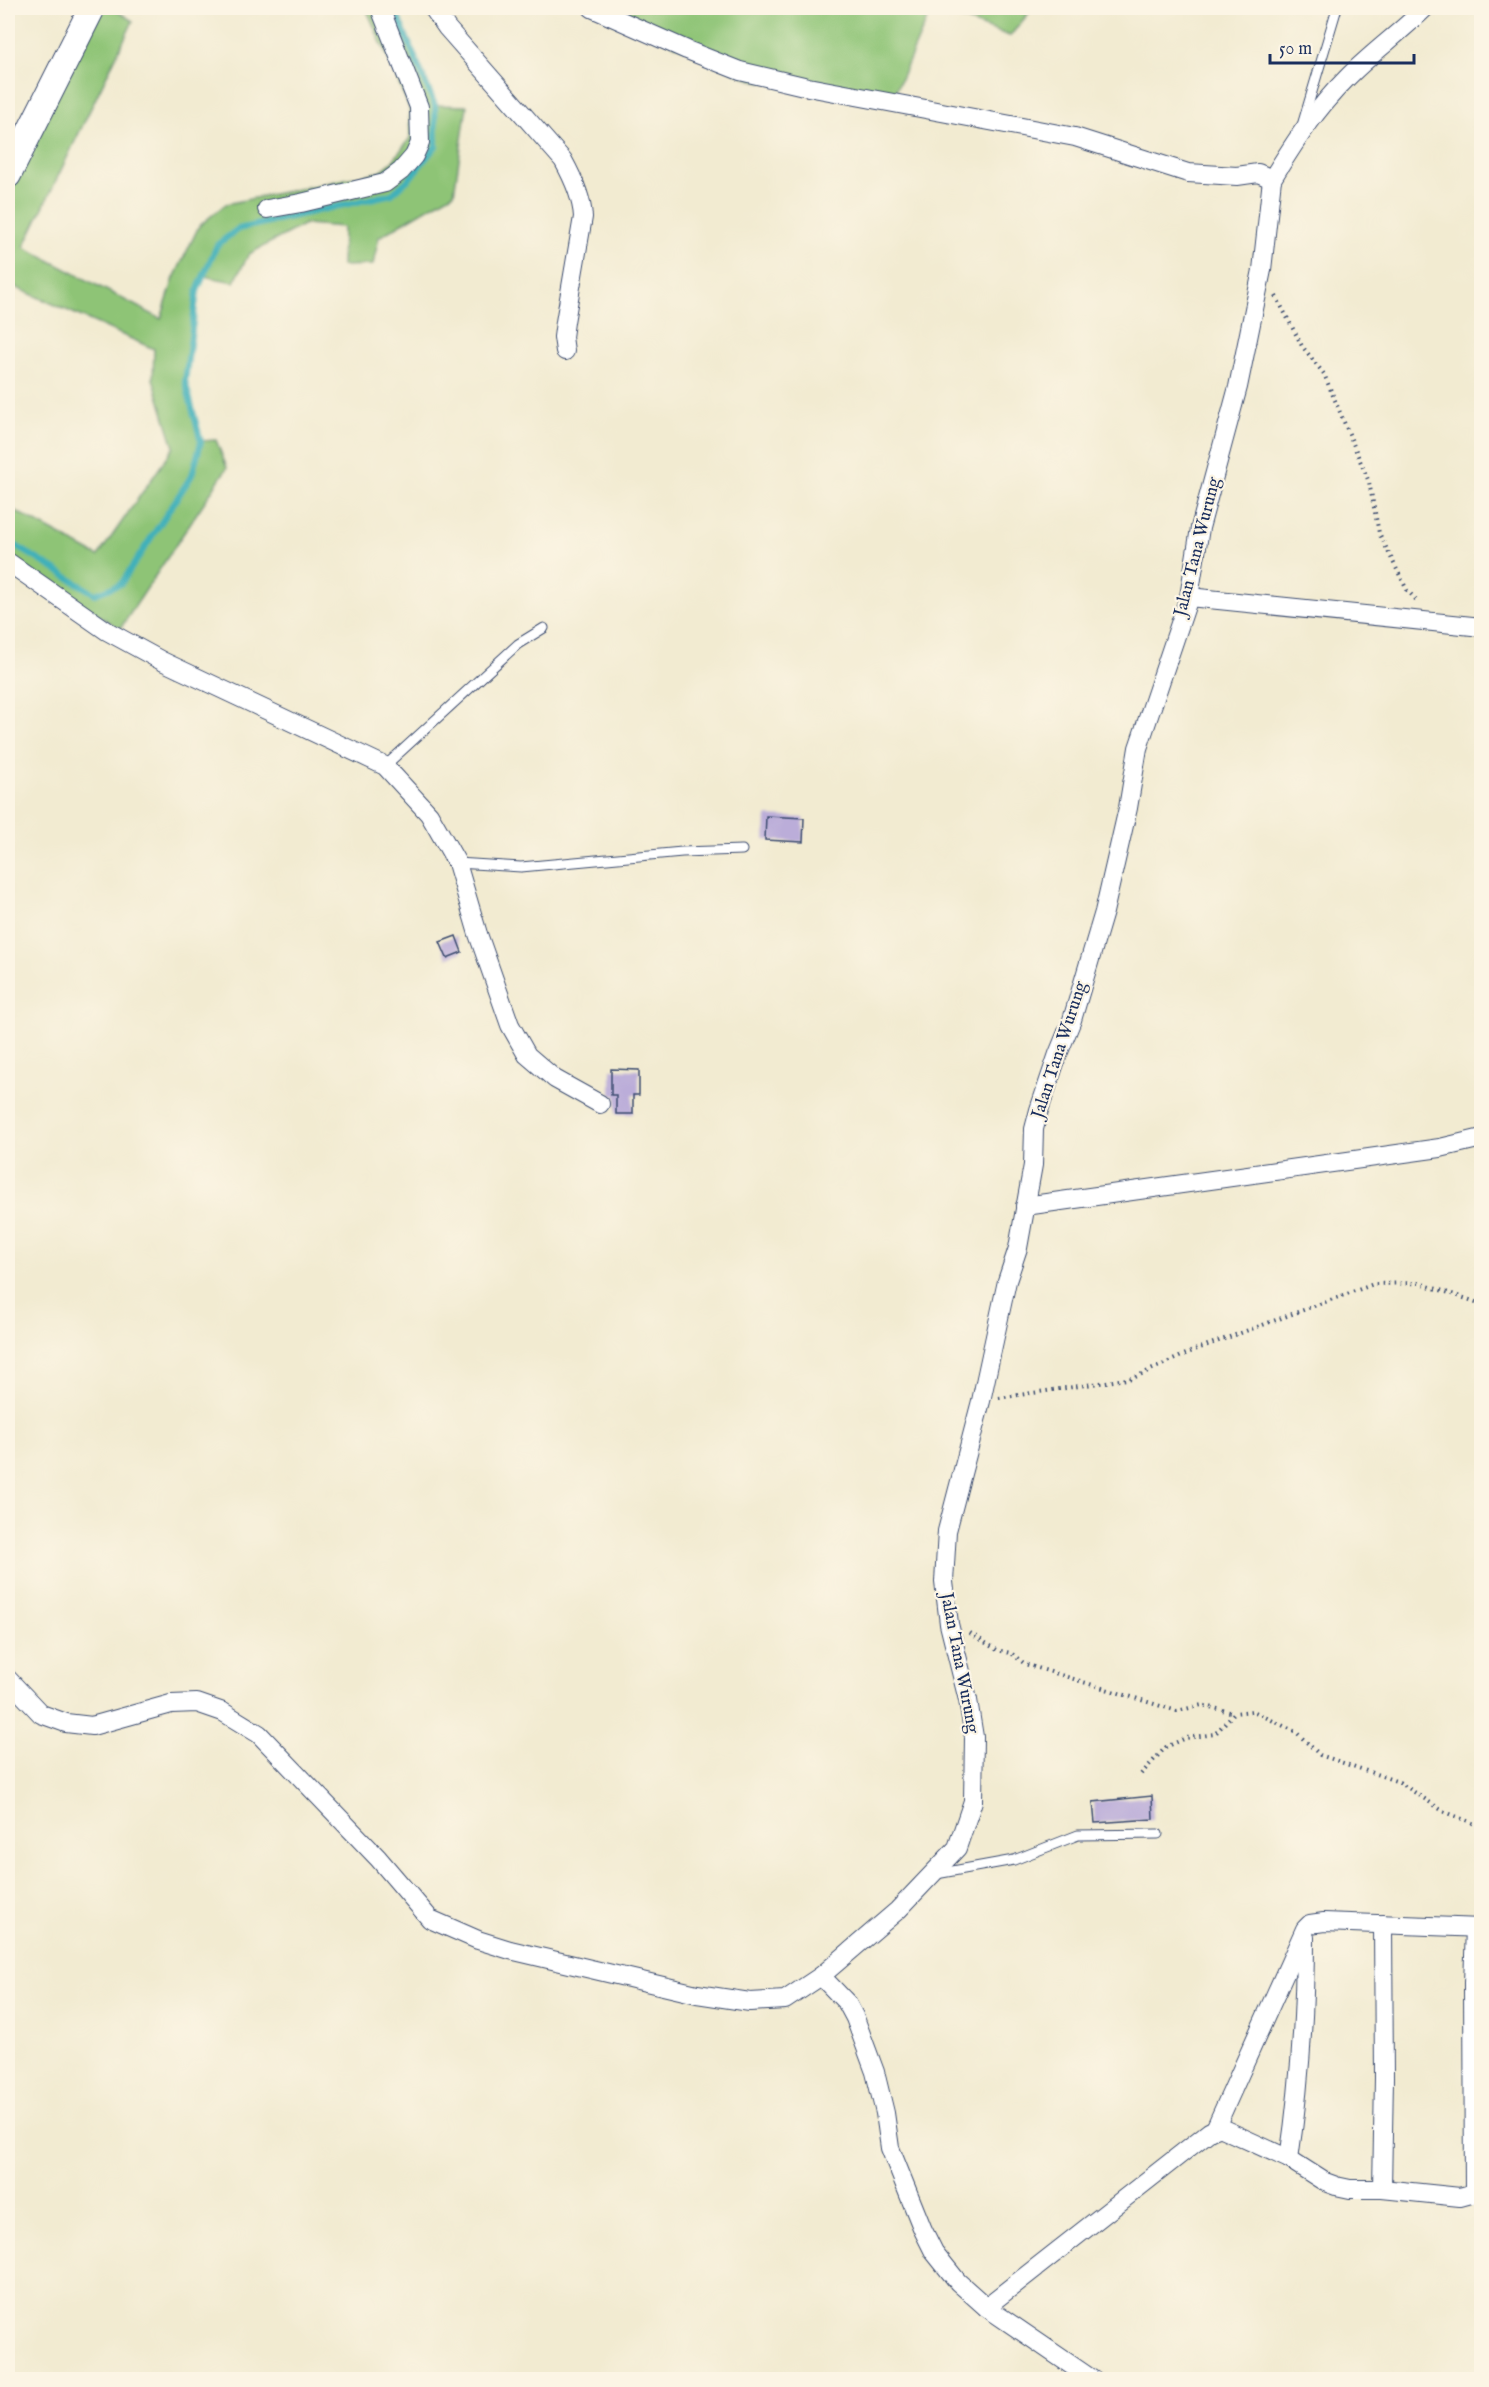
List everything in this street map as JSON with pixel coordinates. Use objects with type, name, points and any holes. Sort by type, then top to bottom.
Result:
[{"type":"street","points":[[8,175],[92,8]]},
{"type":"street","points":[[267,209],[301,204],[385,183],[414,156],[420,143],[419,107],[380,8]]},
{"type":"street","points":[[433,8],[447,28],[563,160],[579,196],[583,217],[565,322],[563,337],[565,351]]},
{"type":"street","points":[[592,8],[740,71],[807,87],[1075,137],[1188,173],[1237,176],[1258,173],[1272,179],[1299,135],[1347,78],[1425,8]]},
{"type":"street","name":"Jalan Tana Wurung","points":[[8,1679],[41,1714],[66,1723],[92,1726],[171,1704],[197,1703],[223,1712],[259,1734],[378,1858],[430,1918],[478,1940],[510,1950],[697,1994],[750,2002],[785,2000],[821,1976],[898,1910],[957,1848],[973,1801],[972,1728],[968,1700],[949,1624],[944,1582],[947,1531],[981,1401],[1007,1281],[1018,1248],[1033,1165],[1034,1129],[1058,1054],[1072,1020],[1104,912],[1128,808],[1138,748],[1189,597],[1200,528],[1238,387],[1262,270],[1272,179]]},
{"type":"street","points":[[8,562],[107,631],[162,661],[385,766],[429,814],[457,863],[478,934],[510,1025],[527,1055],[555,1078],[600,1104]]},
{"type":"street","points":[[1189,597],[1482,627]]},
{"type":"street","points":[[1025,1206],[1440,1148],[1482,1138]]},
{"type":"street","points":[[986,2307],[1215,2129],[1305,1929],[1316,1922],[1478,1928],[1473,1983],[1478,2193],[1460,2196],[1382,2189],[1350,2189],[1336,2186],[1325,2182],[1289,2159],[1223,2128],[1215,2129]]},
{"type":"street","points":[[1382,2189],[1383,1924]]},
{"type":"street","points":[[1289,2159],[1298,2098],[1304,2026],[1305,1929]]},
{"type":"street","points":[[821,1976],[847,2002],[855,2018],[874,2072],[885,2114],[890,2148],[934,2252],[958,2283],[986,2307],[1093,2379]]},
{"type":"lane","points":[[1299,135],[1336,8]]},
{"type":"lane","points":[[385,766],[519,644],[544,628]]},
{"type":"lane","points":[[457,863],[521,867],[682,852],[742,850]]},
{"type":"lane","points":[[930,1875],[1014,1860],[1078,1835],[1158,1834]]},
{"type":"path","points":[[1262,270],[1302,346],[1324,374],[1369,482],[1379,533],[1407,590],[1438,622]]},
{"type":"path","points":[[981,1401],[1133,1378],[1197,1349],[1374,1284],[1419,1282],[1482,1304]]},
{"type":"path","points":[[949,1624],[980,1638],[997,1650],[1011,1653],[1025,1664],[1177,1711],[1202,1705],[1234,1713],[1253,1712],[1296,1732],[1320,1755],[1399,1782],[1443,1811],[1482,1827]]},
{"type":"path","points":[[1142,1774],[1166,1747],[1186,1738],[1215,1734],[1234,1713]]},
{"type":"green space","points":[[91,8],[112,8],[133,21],[24,247],[161,319],[174,278],[199,226],[226,204],[379,172],[392,162],[410,138],[409,108],[366,8],[394,8],[435,105],[467,106],[454,193],[379,237],[373,265],[342,266],[343,227],[305,224],[249,254],[234,282],[203,276],[197,291],[185,381],[201,441],[216,440],[227,468],[120,629],[8,556],[8,507],[98,556],[174,447],[153,379],[154,349],[8,284],[8,169]]},
{"type":"green space","points":[[595,8],[932,8],[890,104],[752,80]]},
{"type":"green space","points":[[932,8],[1033,8],[1010,36]]},
{"type":"building","points":[[766,816],[804,818],[803,842],[765,840]]},
{"type":"building","points":[[456,936],[462,952],[447,958],[440,942]]},
{"type":"building","points":[[611,1069],[639,1070],[639,1095],[633,1095],[633,1114],[616,1114],[616,1095],[611,1095]]},
{"type":"building","points":[[1152,1796],[1153,1819],[1095,1823],[1093,1802]]},
{"type":"waterway","points":[[8,541],[95,594],[121,584],[192,475],[201,442],[185,381],[197,291],[217,245],[238,229],[392,194],[410,178],[436,146],[435,105],[394,8]]}]
